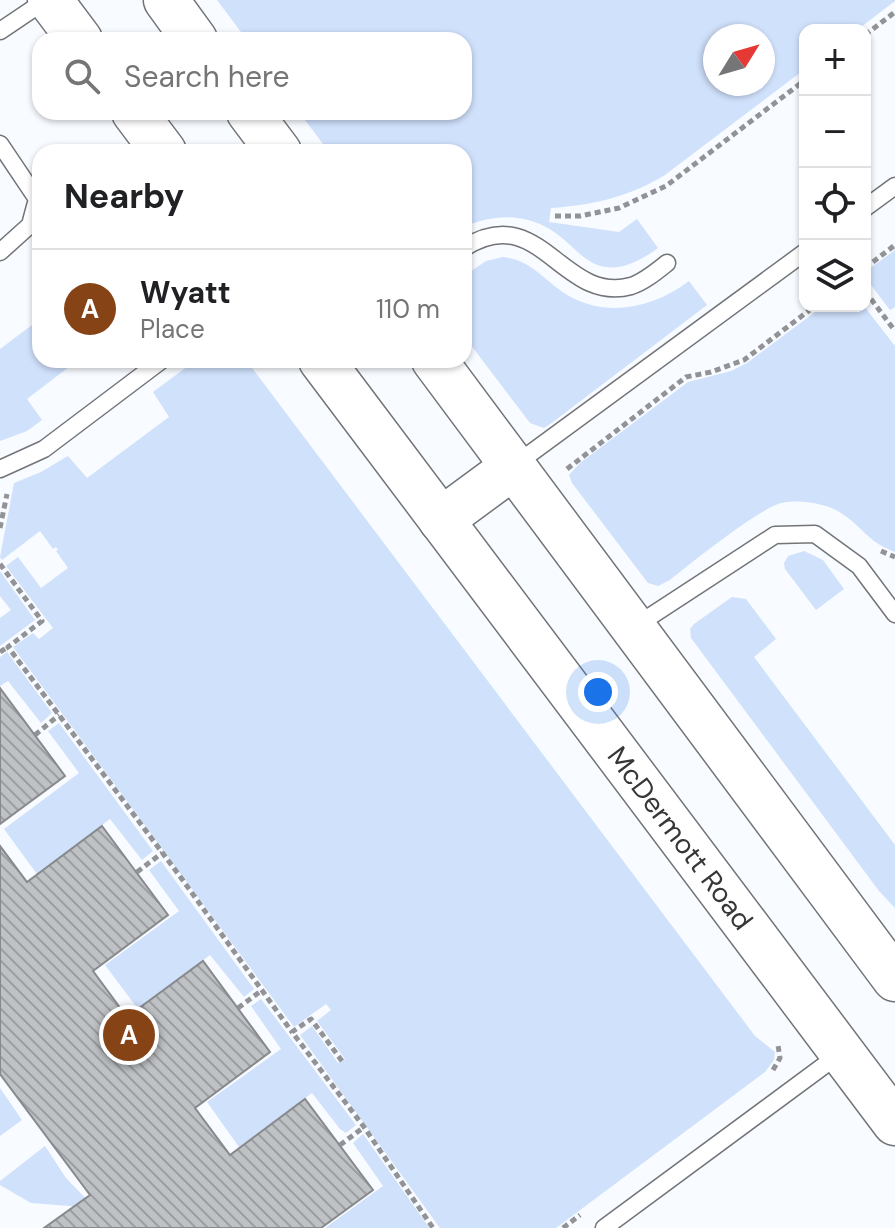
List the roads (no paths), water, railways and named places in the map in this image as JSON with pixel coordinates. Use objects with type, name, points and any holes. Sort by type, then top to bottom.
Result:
[{"type":"main road","points":[[48,0],[74,32]]},
{"type":"main road","points":[[166,0],[189,32]]},
{"type":"main road","points":[[140,120],[158,144]]},
{"type":"main road","points":[[255,120],[273,144]]},
{"type":"main road","name":"McDermott Road","points":[[327,368],[895,1123]]},
{"type":"main road","points":[[440,368],[895,979]]},
{"type":"main road","points":[[441,520],[513,467]]},
{"type":"lane","points":[[0,31],[48,0]]},
{"type":"lane","points":[[0,144],[32,192]]},
{"type":"lane","points":[[871,204],[895,186]]},
{"type":"lane","points":[[0,252],[30,225],[32,218]]},
{"type":"lane","points":[[472,243],[487,235],[507,233],[532,242],[585,281],[608,288],[632,286],[667,263]]},
{"type":"lane","points":[[513,467],[799,256]]},
{"type":"lane","points":[[0,469],[44,449],[151,368]]},
{"type":"lane","points":[[633,628],[775,535],[815,534],[859,566],[895,614]]},
{"type":"lane","points":[[604,1228],[842,1053]]},
{"type":"place","name":"Wyatt","points":[[129,1035]]}]
